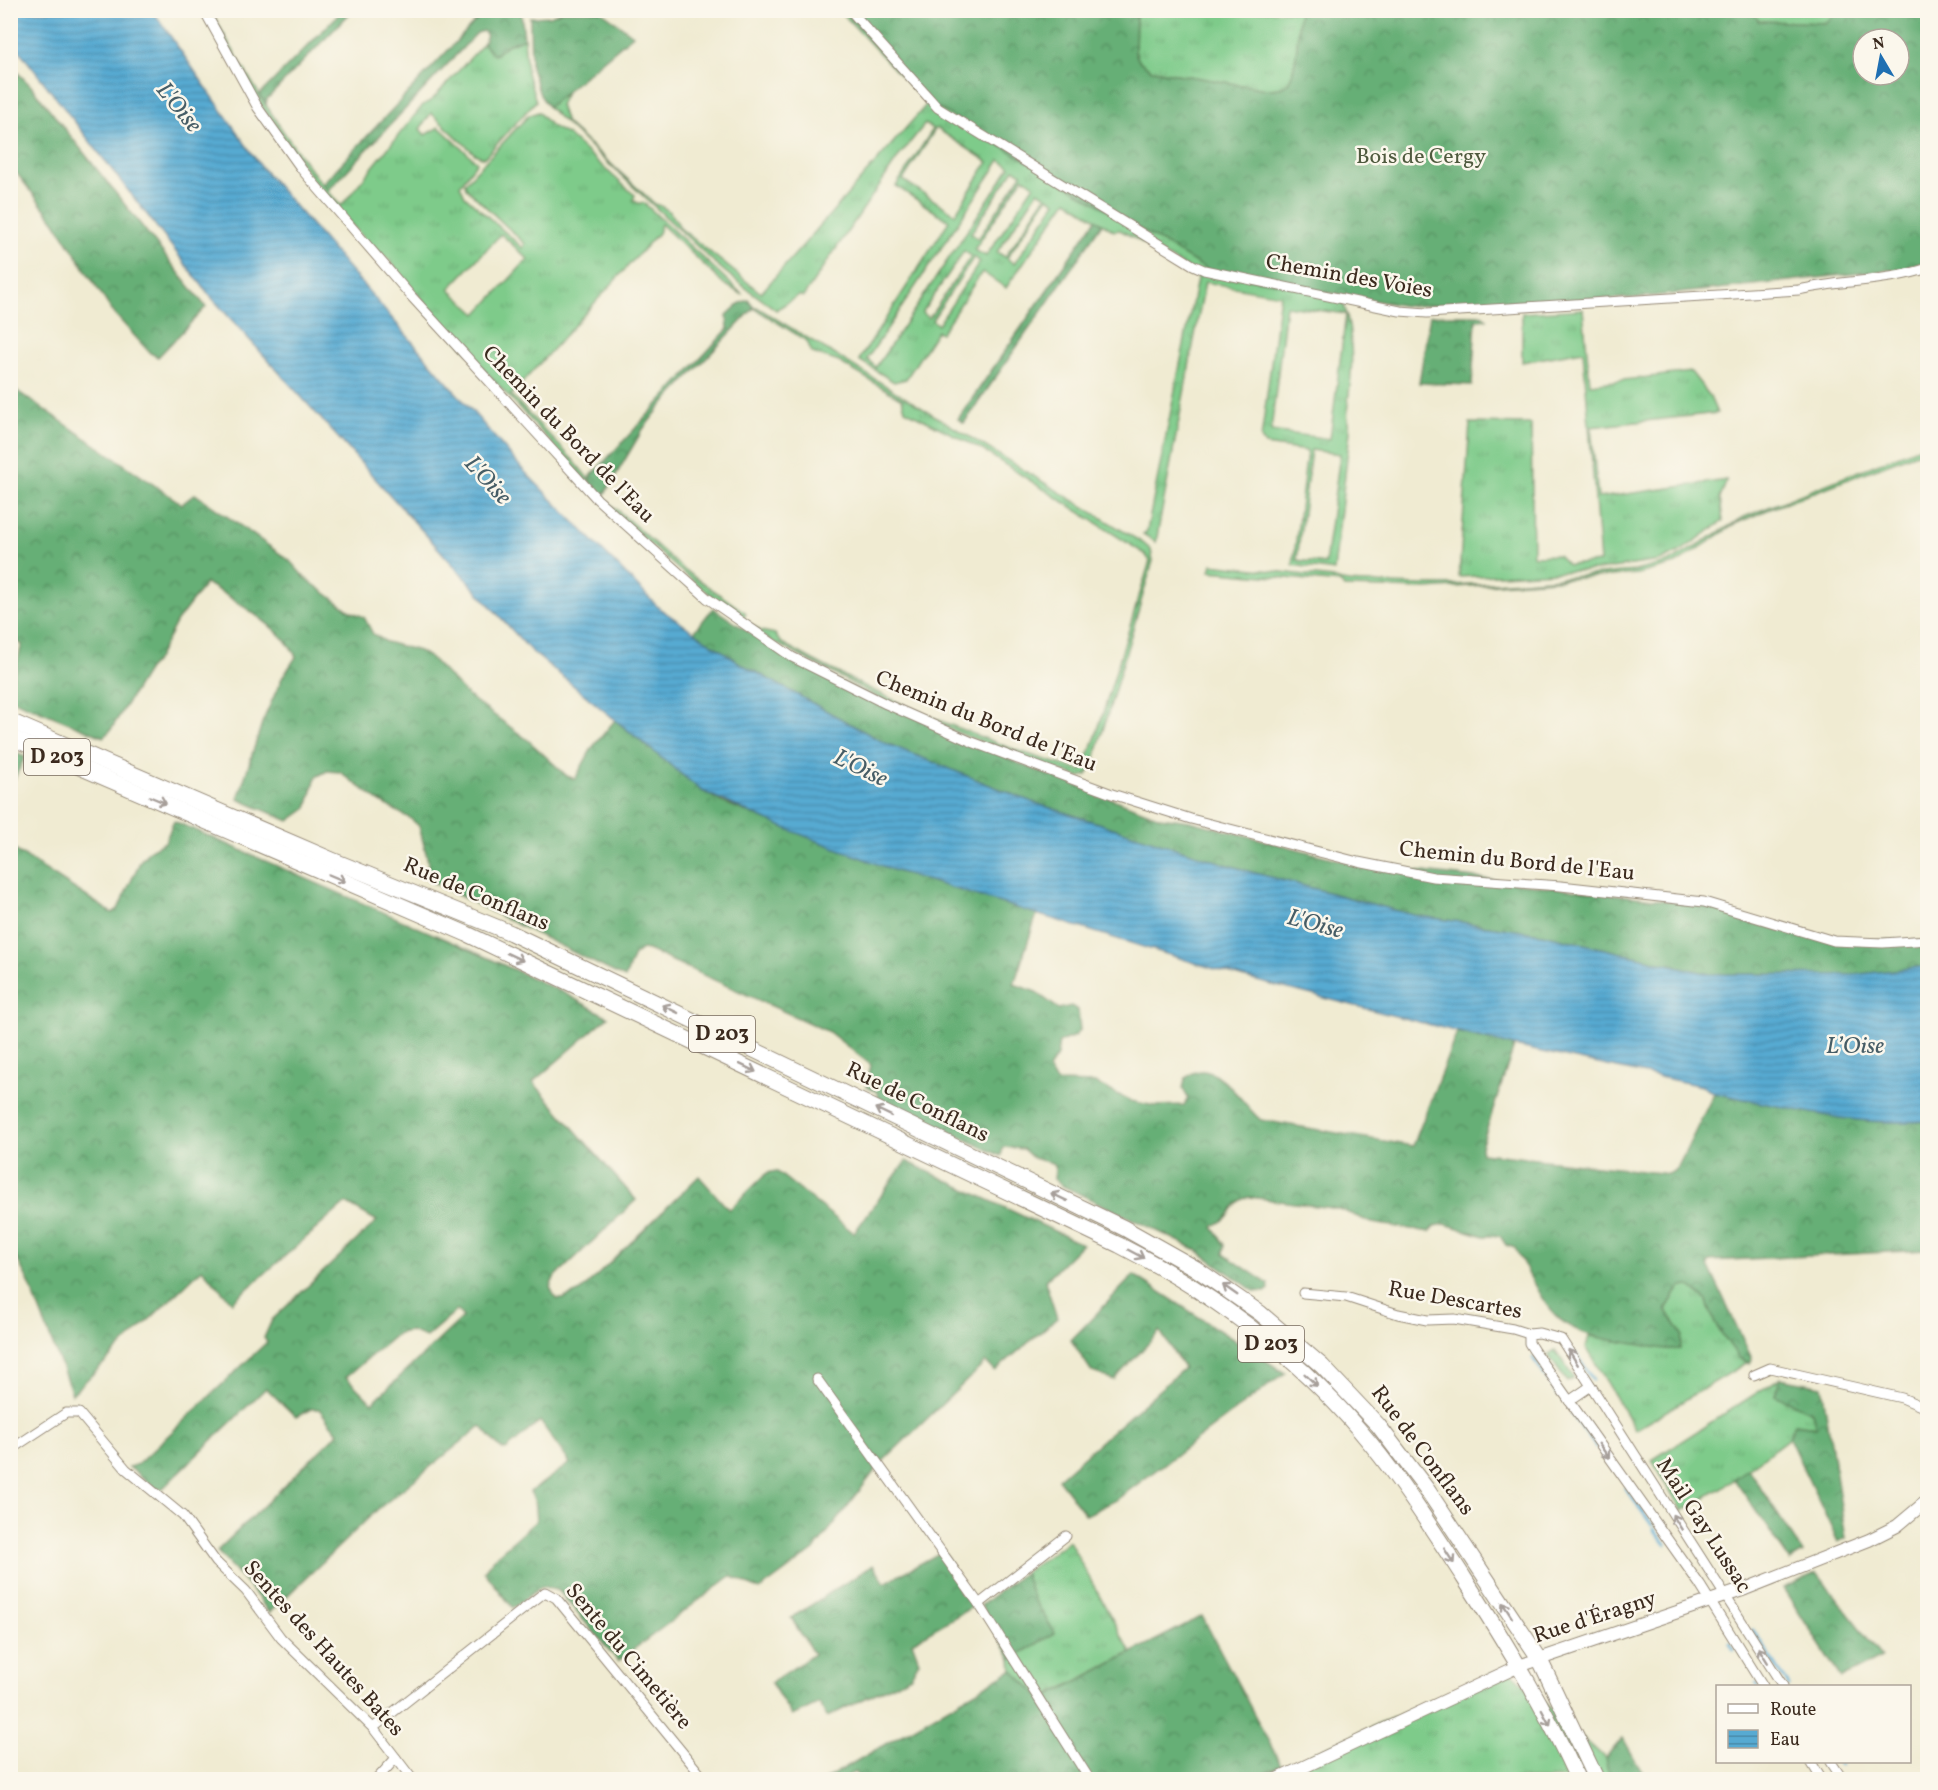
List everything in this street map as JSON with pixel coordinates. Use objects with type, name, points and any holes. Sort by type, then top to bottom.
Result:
[{"type":"main road","name":"Rue de Conflans","points":[[10,721],[541,947],[1124,1228],[1195,1268],[1244,1301],[1292,1339],[1336,1380],[1378,1425],[1426,1488],[1539,1658],[1597,1779]]},
{"type":"main road","name":"Rue de Conflans","points":[[10,737],[522,960],[1119,1245],[1190,1285],[1239,1319],[1286,1357],[1358,1429],[1418,1508],[1519,1666],[1578,1779]]},
{"type":"street","name":"Chemin du Bord de l'Eau","points":[[204,10],[258,108],[318,190],[496,389],[597,500],[634,534],[714,603],[792,657],[886,704],[972,742],[1161,810],[1315,851],[1433,877],[1561,886],[1704,902],[1834,940],[1883,943],[1928,940]]},
{"type":"street","name":"Chemin des Voies","points":[[850,10],[938,108],[1204,270],[1400,310],[1427,313],[1799,290],[1836,282],[1902,275],[1928,268]]},
{"type":"street","name":"Rue Descartes","points":[[1303,1293],[1346,1297],[1398,1314],[1427,1320],[1454,1319],[1530,1334]]},
{"type":"street","name":"Mail Gay Lussac","points":[[1762,1685],[1696,1580],[1529,1343],[1530,1334],[1539,1333],[1561,1339],[1782,1685]]},
{"type":"street","points":[[1754,1376],[1770,1368],[1902,1398],[1928,1409]]},
{"type":"street","points":[[817,1379],[979,1605],[1090,1779]]},
{"type":"street","points":[[1569,1401],[1591,1386]]},
{"type":"street","name":"Sentes des Hautes Bates","points":[[10,1450],[63,1415],[73,1411],[81,1415],[131,1474],[183,1516],[216,1562],[246,1591],[280,1638],[373,1728],[413,1779]]},
{"type":"street","name":"Rue d'Éragny","points":[[1276,1779],[1519,1666],[1724,1596],[1886,1532],[1928,1500]]},
{"type":"street","points":[[979,1605],[1066,1536]]},
{"type":"street","name":"Sente du Cimetière","points":[[373,1728],[545,1592],[556,1598],[705,1779]]},
{"type":"street","points":[[376,1779],[396,1758]]},
{"type":"street","points":[[1812,1763],[1822,1779]]},
{"type":"street","points":[[1832,1763],[1843,1779]]},
{"type":"green space","points":[[343,10],[352,11],[267,99],[266,105],[259,95]]},
{"type":"green space","name":"Bois de Cergy","points":[[1750,10],[1759,21],[1825,23],[1839,11],[1927,11],[1927,261],[1907,268],[1635,298],[1406,306],[1211,272],[932,104],[845,11],[1136,11],[1135,52],[1139,61],[1152,70],[1266,89],[1283,87],[1289,81],[1293,72],[1299,11]]},
{"type":"green space","points":[[207,11],[211,11],[255,87],[287,136],[341,206],[423,105],[432,100],[483,44],[494,55],[507,45],[524,38],[527,73],[536,101],[484,158],[475,154],[431,113],[420,129],[425,135],[439,127],[477,162],[460,185],[465,196],[523,248],[525,244],[466,188],[465,183],[528,116],[538,112],[551,126],[568,135],[635,195],[633,200],[644,203],[743,295],[724,284],[661,224],[658,233],[511,395],[574,461],[603,497],[683,569],[746,613],[743,619],[761,631],[775,634],[780,642],[816,662],[927,715],[1004,746],[1082,771],[1096,736],[1150,561],[1145,554],[981,449],[905,410],[902,399],[839,362],[812,353],[807,341],[754,308],[757,307],[1143,543],[1151,550],[1153,561],[1093,764],[1087,775],[1079,777],[1006,752],[899,708],[764,637],[678,569],[620,518],[445,327],[390,261],[365,240],[316,185],[259,103]],"holes":[[[501,234],[528,259],[477,314],[449,289]]]},
{"type":"green space","points":[[485,11],[521,11],[524,38],[507,45],[494,55],[483,44],[487,35],[483,31],[477,33],[328,191],[322,184]]},
{"type":"green space","points":[[562,11],[601,11],[633,35],[548,107],[540,95],[531,68],[530,17],[550,16]]},
{"type":"green space","points":[[840,11],[845,11],[932,106],[1343,301],[1350,329],[1351,347],[1347,410],[1350,431],[1334,571],[1293,565],[1307,451],[1265,445],[1261,439],[1280,295],[1205,282],[1156,542],[1143,534],[1147,531],[1198,274],[1120,230],[1114,231],[1067,200],[1006,288],[982,272],[941,333],[937,331],[906,379],[894,382],[859,360],[949,221],[896,186],[933,129],[925,124],[900,155],[803,297],[799,295],[776,310],[716,264],[548,107],[566,93],[560,105],[566,123],[655,204],[667,210],[680,228],[761,293],[927,104]],"holes":[[[936,128],[988,162],[955,214],[903,180]],[[1000,160],[1010,167],[876,367],[867,359]],[[1014,169],[1022,174],[978,239],[971,233]],[[1023,177],[1034,185],[986,256],[974,250]],[[1038,191],[1046,196],[1005,257],[997,252]],[[1048,197],[1056,202],[1014,264],[1007,258]],[[964,251],[971,256],[929,318],[922,313]],[[974,257],[980,262],[938,325],[932,320]],[[1286,306],[1346,314],[1330,439],[1271,431]],[[1311,450],[1340,454],[1325,564],[1297,560]]]},
{"type":"green space","points":[[1136,11],[1299,11],[1293,72],[1285,86],[1266,89],[1152,70],[1139,61],[1135,52]]},
{"type":"green space","points":[[1750,11],[1839,11],[1825,23],[1759,21]]},
{"type":"green space","points":[[11,66],[31,86],[206,307],[158,357],[150,353],[112,311],[55,222],[11,166]]},
{"type":"green space","points":[[1096,219],[1102,224],[964,423],[958,419]]},
{"type":"green space","points":[[748,300],[754,308],[663,404],[643,429],[603,497],[589,478],[728,329],[727,315],[739,304]]},
{"type":"green space","points":[[1583,309],[1590,384],[1691,372],[1709,395],[1717,413],[1591,427],[1598,498],[1727,480],[1720,498],[1723,521],[1681,551],[1660,561],[1597,570],[1459,577],[1470,423],[1531,424],[1533,556],[1558,555],[1568,565],[1600,562],[1583,351],[1522,362],[1522,313]]},
{"type":"green space","points":[[1430,315],[1481,315],[1487,319],[1476,320],[1472,385],[1419,383]]},
{"type":"green space","points":[[10,386],[182,504],[195,494],[289,560],[305,578],[350,611],[364,617],[373,634],[386,642],[419,651],[433,660],[468,696],[528,740],[567,776],[575,779],[592,748],[615,720],[702,791],[722,802],[890,869],[1037,914],[1014,984],[1036,992],[1059,1009],[1071,1006],[1078,1010],[1080,1030],[1075,1036],[1059,1042],[1057,1056],[1048,1069],[1056,1082],[1095,1083],[1131,1101],[1155,1106],[1184,1105],[1188,1098],[1183,1089],[1185,1079],[1196,1072],[1206,1071],[1227,1084],[1261,1120],[1413,1146],[1457,1032],[1514,1046],[1481,1147],[1482,1153],[1669,1174],[1677,1169],[1714,1093],[1847,1119],[1927,1121],[1927,1250],[1709,1261],[1708,1265],[1752,1359],[1750,1363],[1739,1358],[1715,1324],[1707,1301],[1690,1286],[1680,1287],[1666,1309],[1682,1335],[1680,1349],[1661,1349],[1603,1338],[1583,1333],[1556,1315],[1545,1303],[1515,1248],[1506,1245],[1500,1236],[1484,1236],[1445,1224],[1435,1226],[1430,1232],[1372,1223],[1339,1209],[1250,1197],[1240,1200],[1225,1219],[1213,1227],[1225,1245],[1224,1254],[1268,1284],[1269,1289],[1265,1292],[1254,1291],[1195,1249],[1061,1185],[1054,1179],[1055,1169],[1052,1163],[1033,1158],[1023,1149],[1003,1147],[1001,1156],[878,1098],[877,1092],[866,1086],[871,1065],[829,1032],[648,950],[642,949],[634,955],[625,978],[428,880],[428,861],[419,826],[379,801],[340,772],[327,771],[316,777],[307,808],[289,821],[238,799],[262,723],[282,678],[296,657],[281,636],[269,625],[206,583],[177,621],[156,661],[148,669],[110,731],[103,737],[11,699],[11,685],[22,644],[10,640]]},
{"type":"green space","points":[[1927,444],[1927,449],[1737,523],[1676,564],[1638,574],[1427,589],[1344,587],[1341,583],[1210,571],[1212,564],[1349,582],[1441,585],[1635,571],[1670,562],[1744,517]]},
{"type":"green space","points":[[713,608],[786,657],[1020,764],[1160,817],[1190,821],[1355,864],[1704,905],[1810,937],[1927,942],[1927,966],[1853,975],[1709,974],[1542,934],[1413,915],[1244,870],[1032,802],[883,742],[743,665],[694,632]]},
{"type":"green space","points":[[11,751],[25,757],[11,786]]},
{"type":"green space","points":[[174,821],[495,961],[564,993],[608,1017],[533,1082],[636,1200],[554,1278],[550,1287],[556,1299],[562,1299],[581,1291],[699,1176],[729,1210],[767,1173],[776,1171],[854,1233],[906,1161],[1082,1244],[1045,1281],[1057,1318],[995,1371],[986,1362],[880,1464],[814,1550],[760,1590],[731,1576],[618,1661],[559,1591],[542,1586],[513,1608],[484,1571],[496,1556],[536,1521],[534,1499],[530,1492],[570,1463],[540,1421],[506,1450],[500,1448],[481,1426],[377,1510],[269,1613],[258,1597],[217,1551],[338,1433],[319,1409],[311,1409],[296,1417],[266,1388],[162,1489],[157,1489],[129,1467],[138,1464],[267,1342],[264,1338],[272,1320],[377,1221],[346,1203],[232,1302],[202,1269],[72,1394],[28,1280],[11,1248],[10,847],[112,913],[118,909],[141,860],[150,850],[165,842]],"holes":[[[457,1310],[463,1317],[372,1403],[346,1377],[398,1333],[410,1331],[426,1337]]]},
{"type":"green space","points":[[1134,1275],[1285,1373],[1116,1500],[1086,1515],[1058,1479],[1184,1368],[1160,1331],[1114,1380],[1092,1372],[1071,1340]]},
{"type":"green space","points":[[1690,1286],[1707,1301],[1715,1324],[1739,1358],[1748,1362],[1635,1430],[1586,1347],[1589,1336],[1675,1349],[1682,1335],[1666,1309],[1680,1287]]},
{"type":"green space","points":[[1555,1350],[1574,1378],[1567,1382],[1548,1355]]},
{"type":"green space","points":[[1780,1378],[1775,1395],[1812,1412],[1817,1427],[1794,1424],[1789,1438],[1731,1482],[1682,1511],[1652,1460]]},
{"type":"green space","points":[[1780,1378],[1822,1386],[1846,1538],[1838,1542],[1789,1438],[1794,1424],[1816,1427],[1812,1412],[1775,1395]]},
{"type":"green space","points":[[1748,1469],[1803,1553],[1790,1561],[1734,1479]]},
{"type":"green space","points":[[1069,1541],[1131,1653],[1042,1699],[1012,1670],[1011,1659],[1054,1633],[1033,1598],[1024,1573]]},
{"type":"green space","points":[[943,1551],[972,1607],[912,1642],[919,1661],[911,1676],[827,1717],[819,1703],[792,1716],[771,1683],[814,1654],[791,1618],[873,1565],[885,1583]]},
{"type":"green space","points":[[1024,1573],[1033,1598],[1055,1633],[1011,1659],[981,1605]]},
{"type":"green space","points":[[1817,1573],[1882,1657],[1841,1678],[1783,1588]]},
{"type":"green space","points":[[1202,1616],[1281,1765],[1252,1780],[859,1780],[855,1772],[842,1779],[824,1780],[1012,1670],[1043,1699]]},
{"type":"green space","points":[[1506,1668],[1605,1758],[1610,1779],[1252,1780]]},
{"type":"green space","points":[[1623,1738],[1646,1779],[1610,1779],[1605,1758]]},
{"type":"water","name":"L’Oise","points":[[10,11],[153,11],[262,168],[524,471],[659,608],[743,665],[883,742],[1032,802],[1244,870],[1413,915],[1542,934],[1709,974],[1853,975],[1927,966],[1927,1121],[1847,1119],[1714,1093],[1702,1086],[1514,1046],[1241,977],[890,869],[787,829],[702,791],[530,650],[211,297],[11,40]]},
{"type":"waterway","points":[[1575,1353],[1593,1380]]},
{"type":"waterway","points":[[1533,1358],[1558,1395]]},
{"type":"waterway","points":[[1572,1414],[1596,1447]]},
{"type":"waterway","points":[[1625,1488],[1652,1525]]},
{"type":"waterway","points":[[1654,1529],[1666,1544]]},
{"type":"waterway","points":[[1753,1630],[1788,1685]]},
{"type":"waterway","points":[[1730,1643],[1734,1650]]},
{"type":"water label","name":"L'Oise","points":[[178,108]]},
{"type":"water label","name":"L'Oise","points":[[487,481]]},
{"type":"water label","name":"L'Oise","points":[[860,769]]},
{"type":"water label","name":"L'Oise","points":[[1315,925]]}]
